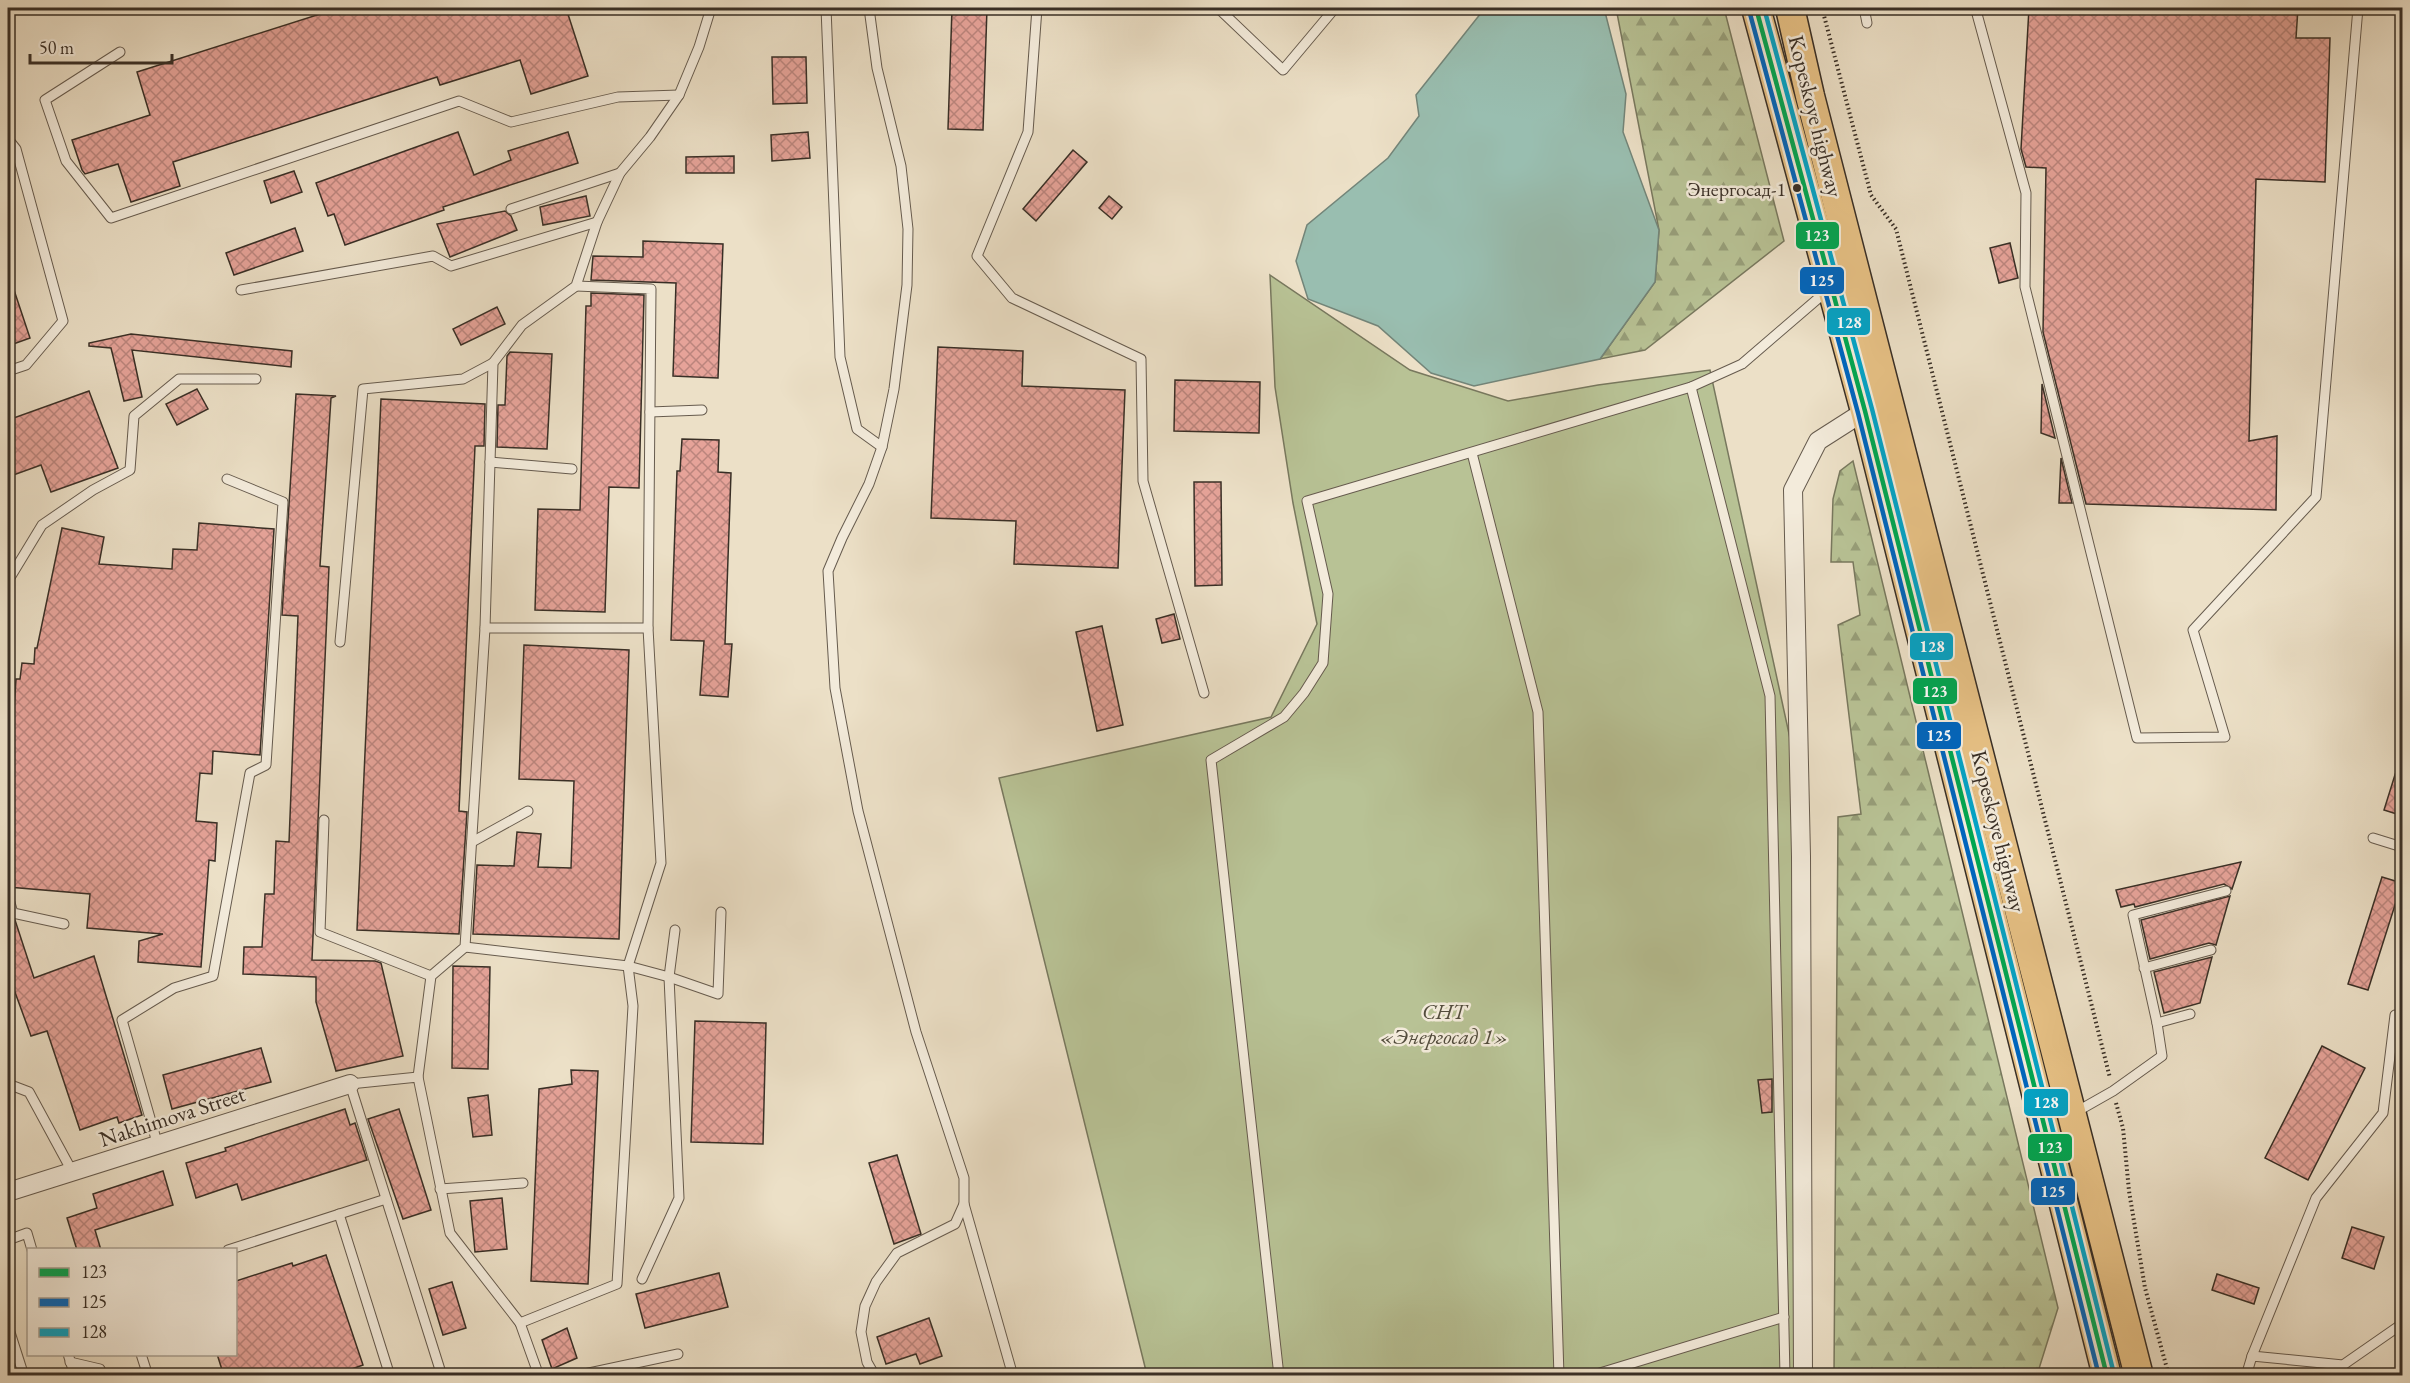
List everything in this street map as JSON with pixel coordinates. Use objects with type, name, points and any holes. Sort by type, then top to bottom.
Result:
[{"type":"main road","name":"Kopeskoye highway","points":[[1756,8],[1865,411],[2107,1376]]},
{"type":"main road","name":"Kopeskoye highway","points":[[1790,8],[1810,96],[2139,1376]]},
{"type":"street","points":[[1803,1376],[1802,856],[1793,490],[1818,441],[1865,411]]},
{"type":"street","name":"Nakhimova Street","points":[[8,1192],[350,1084]]},
{"type":"lane","points":[[340,642],[363,389],[463,380],[493,363],[522,325],[576,286],[597,222],[620,173],[651,137],[679,95],[699,47],[711,8]]},
{"type":"lane","points":[[826,8],[840,357],[857,429],[882,447]]},
{"type":"lane","points":[[869,8],[877,68],[901,166],[908,229],[907,285],[894,389],[882,447],[869,484],[828,572],[835,688],[858,811],[916,1032],[964,1178],[964,1204],[1013,1376]]},
{"type":"lane","points":[[1037,8],[1028,132],[977,256],[1012,298],[1141,359],[1143,481],[1204,693]]},
{"type":"lane","points":[[1218,8],[1283,70],[1335,8]]},
{"type":"lane","points":[[1864,8],[1867,23]]},
{"type":"lane","points":[[1977,8],[2026,193],[2025,286],[2137,738],[2225,736],[2193,630],[2316,497],[2358,8]]},
{"type":"lane","points":[[120,52],[45,100],[66,161],[111,218],[459,101],[511,122],[618,97],[679,95]]},
{"type":"lane","points":[[8,139],[16,149],[63,321],[26,365],[8,371]]},
{"type":"lane","points":[[511,209],[620,173]]},
{"type":"lane","points":[[241,290],[433,256],[452,266],[597,222]]},
{"type":"lane","points":[[520,1323],[616,1284],[633,1006],[628,966],[661,863],[648,628],[651,289],[576,286]]},
{"type":"lane","points":[[1279,1376],[1211,760],[1284,717],[1304,693],[1323,663],[1328,594],[1307,501],[1691,387],[1742,364],[1832,286]]},
{"type":"lane","points":[[493,363],[485,628],[465,947],[431,976],[417,1077],[450,1233],[520,1323],[539,1376]]},
{"type":"lane","points":[[8,581],[42,525],[93,490],[130,470],[134,416],[179,379],[256,379]]},
{"type":"lane","points":[[1691,387],[1770,696],[1785,1376]]},
{"type":"lane","points":[[650,412],[702,410]]},
{"type":"lane","points":[[1472,453],[1538,712],[1559,1376]]},
{"type":"lane","points":[[490,462],[572,469]]},
{"type":"lane","points":[[158,1146],[122,1020],[174,988],[213,976],[250,773],[266,765],[283,502],[227,479]]},
{"type":"lane","points":[[485,628],[648,628]]},
{"type":"lane","points":[[472,842],[528,811]]},
{"type":"lane","points":[[324,820],[320,932],[431,976]]},
{"type":"lane","points":[[2373,838],[2403,847]]},
{"type":"lane","points":[[2072,1114],[2113,1091],[2162,1056],[2133,915],[2226,891]]},
{"type":"lane","points":[[8,896],[13,913],[64,924]]},
{"type":"lane","points":[[465,947],[628,966],[718,994],[721,912]]},
{"type":"lane","points":[[642,1279],[679,1198],[669,977],[675,930]]},
{"type":"lane","points":[[2144,968],[2211,950]]},
{"type":"lane","points":[[2157,1023],[2190,1014]]},
{"type":"lane","points":[[2246,1376],[2316,1198],[2383,1113],[2395,1015]]},
{"type":"lane","points":[[417,1077],[350,1084],[442,1376]]},
{"type":"lane","points":[[8,1084],[29,1092],[73,1173]]},
{"type":"lane","points":[[440,1189],[523,1183]]},
{"type":"lane","points":[[234,1248],[386,1199]]},
{"type":"lane","points":[[875,1376],[867,1362],[861,1332],[865,1306],[876,1282],[897,1253],[955,1224],[964,1204]]},
{"type":"lane","points":[[339,1214],[390,1376]]},
{"type":"lane","points":[[8,1240],[27,1233],[31,1248]]},
{"type":"lane","points":[[1590,1376],[1784,1317]]},
{"type":"lane","points":[[2252,1356],[2343,1365],[2403,1324]]},
{"type":"lane","points":[[8,1326],[24,1376]]},
{"type":"lane","points":[[575,1376],[678,1354]]},
{"type":"lane","points":[[142,1356],[148,1376]]},
{"type":"lane","points":[[69,1358],[75,1376]]},
{"type":"lane","points":[[69,1358],[100,1369],[102,1376]]},
{"type":"path","points":[[1821,8],[1871,195],[1896,229],[2123,1128],[2129,1191],[2145,1288],[2169,1376]]},
{"type":"green space","points":[[1616,8],[1724,8],[1784,241],[1645,350],[1600,359],[1655,282],[1659,230]]},
{"type":"green space","name":"СНТ «Энергосад 1»","points":[[1270,275],[1410,370],[1508,401],[1598,385],[1710,370],[1796,766],[1796,1375],[1147,1375],[999,778],[1271,717],[1317,624],[1293,503],[1275,387]]},
{"type":"green space","points":[[1853,461],[2058,1308],[2037,1375],[1834,1375],[1838,817],[1861,814],[1838,625],[1860,615],[1853,562],[1831,562],[1833,499],[1840,471]]},
{"type":"shaded area","points":[[1485,8],[1604,8],[1626,94],[1623,132],[1659,230],[1655,282],[1600,359],[1474,386],[1431,373],[1378,326],[1308,299],[1296,261],[1307,225],[1388,158],[1419,116],[1416,95]]},
{"type":"building","points":[[339,8],[566,8],[588,76],[531,94],[520,60],[440,85],[437,77],[173,162],[180,186],[131,202],[118,164],[85,174],[82,170],[72,140],[150,115],[137,72]]},
{"type":"building","points":[[952,8],[987,8],[983,130],[948,129]]},
{"type":"building","points":[[2029,8],[2298,8],[2296,38],[2330,38],[2325,182],[2256,179],[2249,441],[2277,436],[2276,510],[2086,504],[2043,332],[2046,168],[2026,167],[2021,149]]},
{"type":"building","points":[[772,57],[806,57],[807,103],[773,104]]},
{"type":"building","points":[[458,132],[474,175],[511,160],[508,151],[568,132],[578,163],[443,207],[444,210],[345,245],[334,214],[328,216],[316,183]]},
{"type":"building","points":[[808,132],[810,158],[772,161],[771,135]]},
{"type":"building","points":[[1073,150],[1087,162],[1036,221],[1023,209]]},
{"type":"building","points":[[734,156],[734,173],[686,173],[686,157]]},
{"type":"building","points":[[294,171],[302,192],[271,203],[264,181]]},
{"type":"building","points":[[586,196],[590,216],[543,225],[540,207]]},
{"type":"building","points":[[1109,196],[1122,207],[1112,219],[1099,208]]},
{"type":"building","points":[[505,211],[511,216],[517,230],[450,257],[437,224]]},
{"type":"building","points":[[295,228],[303,251],[234,275],[226,253]]},
{"type":"building","points":[[643,241],[723,244],[718,378],[673,376],[676,283],[591,280],[593,256],[643,257]]},
{"type":"building","points":[[2010,243],[2018,278],[1999,283],[1990,248]]},
{"type":"building","points":[[8,278],[10,278],[30,338],[8,346]]},
{"type":"building","points":[[591,293],[644,295],[639,488],[609,487],[605,612],[535,610],[538,509],[580,510],[586,306],[591,306]]},
{"type":"building","points":[[497,307],[505,324],[461,345],[453,329]]},
{"type":"building","points":[[131,334],[292,351],[291,367],[132,350],[142,397],[124,401],[111,348],[89,346],[89,343]]},
{"type":"building","points":[[938,347],[1023,351],[1022,386],[1125,390],[1118,568],[1014,564],[1016,521],[931,518]]},
{"type":"building","points":[[510,352],[552,354],[547,449],[497,447],[498,405],[505,405],[507,356]]},
{"type":"building","points":[[1175,380],[1260,382],[1259,433],[1174,431]]},
{"type":"building","points":[[2042,384],[2055,438],[2041,433]]},
{"type":"building","points":[[197,389],[208,409],[177,425],[166,404]]},
{"type":"building","points":[[89,391],[118,468],[51,492],[41,465],[8,477],[8,420]]},
{"type":"building","points":[[296,394],[336,396],[331,398],[320,566],[329,567],[312,960],[381,963],[403,1056],[336,1071],[316,1002],[316,977],[243,974],[244,947],[262,947],[265,894],[274,894],[276,841],[289,842],[298,616],[282,615]]},
{"type":"building","points":[[381,399],[485,404],[484,446],[475,446],[459,811],[467,812],[459,934],[357,930]]},
{"type":"building","points":[[682,439],[719,440],[718,472],[731,473],[725,644],[732,644],[728,697],[700,695],[704,641],[671,640],[677,471],[680,471]]},
{"type":"building","points":[[2061,458],[2072,503],[2059,503]]},
{"type":"building","points":[[1194,482],[1221,482],[1222,585],[1195,586]]},
{"type":"building","points":[[199,523],[274,529],[260,755],[213,751],[212,774],[200,773],[196,821],[217,823],[215,861],[209,860],[201,967],[138,962],[139,941],[163,934],[87,928],[90,894],[8,887],[8,796],[16,679],[20,679],[22,663],[34,664],[35,648],[37,648],[62,528],[104,537],[99,564],[172,569],[173,549],[197,550]]},
{"type":"building","points":[[1174,614],[1180,639],[1162,643],[1156,619]]},
{"type":"building","points":[[1102,626],[1123,725],[1097,731],[1076,632]]},
{"type":"building","points":[[524,645],[629,650],[619,939],[473,934],[477,865],[514,866],[517,832],[541,834],[538,867],[571,868],[574,781],[519,779]]},
{"type":"building","points":[[2399,762],[2403,763],[2403,816],[2384,810]]},
{"type":"building","points":[[2241,862],[2232,889],[2224,884],[2135,907],[2134,904],[2121,907],[2116,890]]},
{"type":"building","points":[[2382,877],[2402,883],[2368,990],[2348,984]]},
{"type":"building","points":[[2230,896],[2216,945],[2209,943],[2150,959],[2141,920]]},
{"type":"building","points":[[8,917],[15,920],[34,978],[94,956],[142,1115],[119,1123],[117,1117],[80,1130],[47,1031],[31,1036],[12,984],[8,972]]},
{"type":"building","points":[[2212,957],[2200,1003],[2164,1013],[2154,972]]},
{"type":"building","points":[[453,966],[490,967],[488,1069],[452,1068]]},
{"type":"building","points":[[695,1021],[766,1023],[763,1144],[691,1142]]},
{"type":"building","points":[[2322,1046],[2365,1068],[2308,1180],[2265,1158]]},
{"type":"building","points":[[261,1048],[271,1082],[172,1109],[163,1075]]},
{"type":"building","points":[[571,1070],[598,1071],[588,1284],[531,1281],[539,1089],[572,1084]]},
{"type":"building","points":[[1772,1079],[1772,1112],[1762,1113],[1758,1080]]},
{"type":"building","points":[[488,1095],[492,1135],[473,1137],[468,1098]]},
{"type":"building","points":[[345,1109],[350,1125],[355,1123],[367,1160],[242,1200],[237,1184],[196,1198],[186,1163]]},
{"type":"building","points":[[399,1109],[431,1210],[403,1219],[368,1119]]},
{"type":"building","points":[[897,1155],[921,1234],[894,1244],[869,1163]]},
{"type":"building","points":[[163,1171],[173,1205],[95,1230],[100,1248],[76,1248],[67,1218],[97,1208],[93,1194]]},
{"type":"building","points":[[502,1198],[507,1249],[475,1252],[470,1201]]},
{"type":"building","points":[[2352,1227],[2384,1237],[2374,1269],[2342,1258]]},
{"type":"building","points":[[326,1255],[363,1365],[332,1376],[224,1376],[218,1356],[237,1356],[237,1281],[292,1263],[293,1266]]},
{"type":"building","points":[[719,1273],[728,1307],[645,1328],[636,1294]]},
{"type":"building","points":[[2217,1274],[2259,1288],[2254,1304],[2212,1290]]},
{"type":"building","points":[[452,1282],[466,1328],[443,1335],[429,1289]]},
{"type":"building","points":[[929,1318],[942,1356],[920,1364],[916,1354],[886,1364],[877,1337]]},
{"type":"building","points":[[567,1328],[577,1358],[552,1369],[542,1340]]},
{"type":"transit line","name":"123","points":[[1756,8],[1865,411],[2107,1376]]},
{"type":"transit line","name":"128","points":[[1764,8],[1872,409],[2114,1374]]},
{"type":"transit line","name":"125","points":[[1749,10],[1858,413],[2099,1376]]},
{"type":"place","name":"Энергосад-1","points":[[1797,188]]}]
